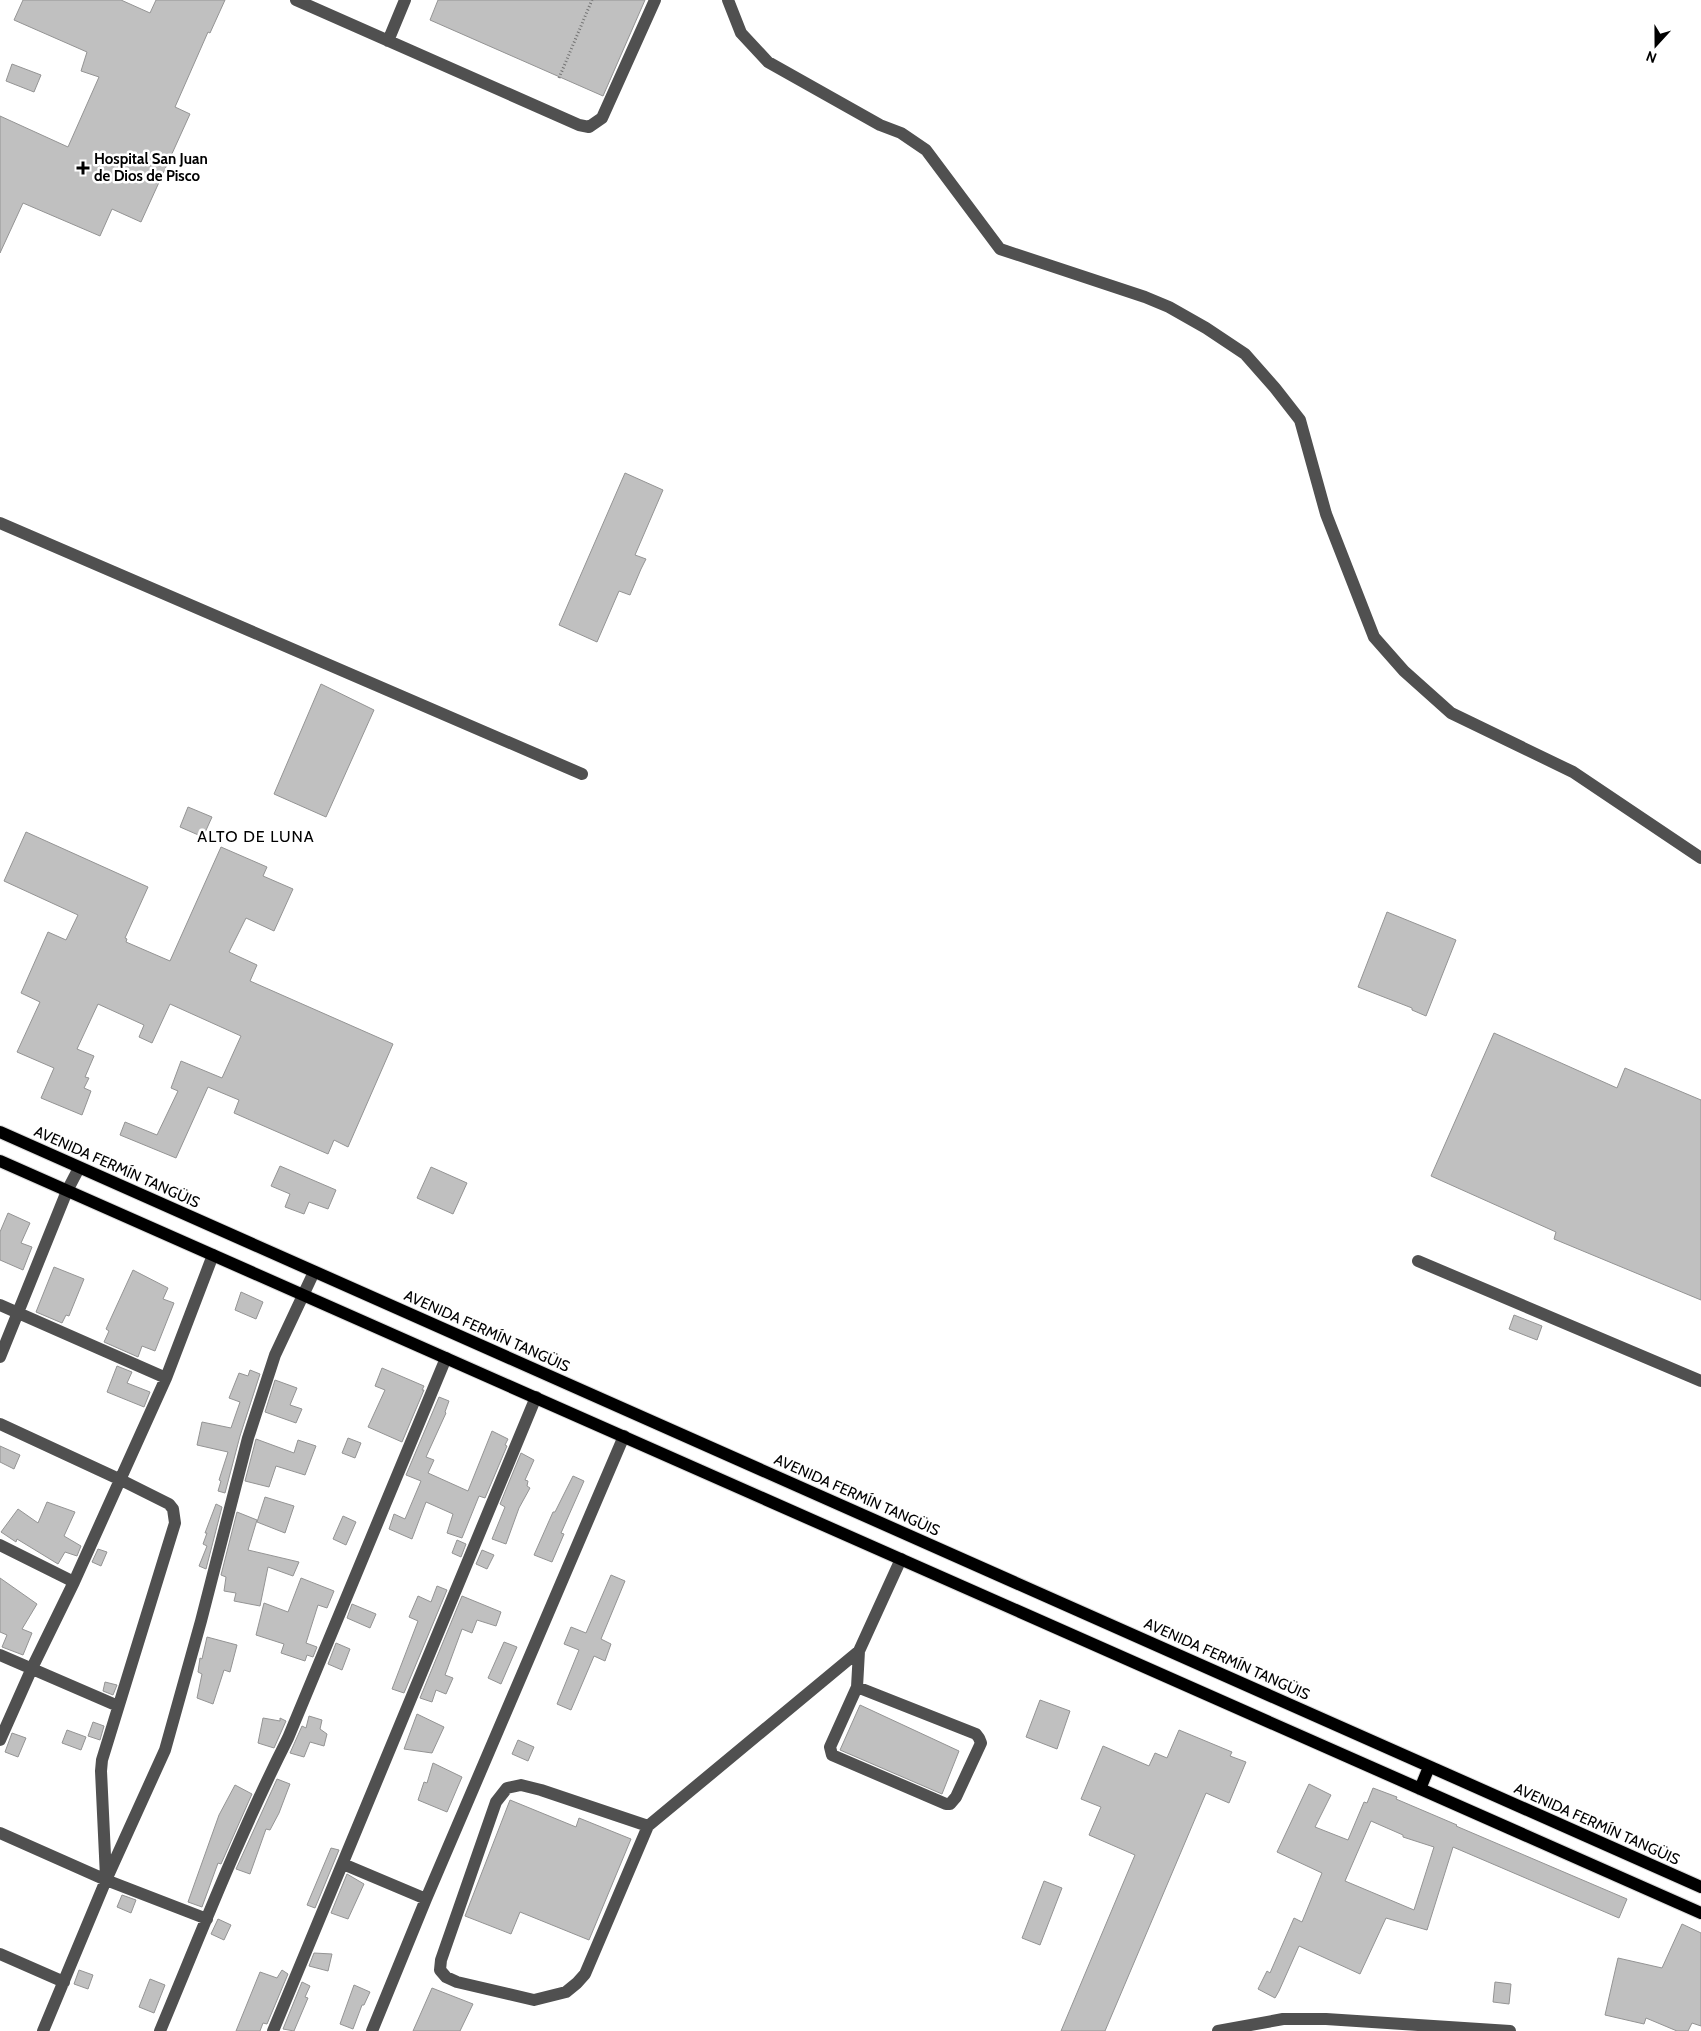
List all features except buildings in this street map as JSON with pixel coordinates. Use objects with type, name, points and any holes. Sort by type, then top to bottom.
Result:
[{"type":"main road","name":"AVENIDA FERMÍN TANGÜIS","points":[[0,1132],[1701,1887]]},
{"type":"main road","points":[[0,1161],[1701,1913]]},
{"type":"main road","points":[[1420,1789],[1429,1767]]},
{"type":"street","points":[[296,0],[579,125],[589,127],[602,118],[655,0]]},
{"type":"street","points":[[388,41],[405,0]]},
{"type":"street","points":[[728,0],[741,33],[768,62],[880,125],[900,133],[926,150],[1000,249],[1145,297],[1169,307],[1206,328],[1245,354],[1300,420],[1326,514],[1374,638],[1404,671],[1451,713],[1573,772],[1701,858]]},
{"type":"street","points":[[0,523],[582,774]]},
{"type":"street","points":[[0,1357],[67,1191],[79,1168]]},
{"type":"street","points":[[0,1740],[32,1668],[122,1480],[166,1378],[213,1255]]},
{"type":"street","points":[[1418,1262],[1701,1381]]},
{"type":"street","points":[[44,2031],[106,1880],[165,1750],[201,1621],[248,1438],[275,1356],[314,1272]]},
{"type":"street","points":[[0,1305],[166,1378]]},
{"type":"street","points":[[160,2031],[269,1775],[288,1738],[446,1358]]},
{"type":"street","points":[[273,2031],[536,1397]]},
{"type":"street","points":[[0,1424],[122,1480],[169,1504],[173,1509],[175,1523],[118,1706],[101,1771],[106,1880]]},
{"type":"street","points":[[372,2031],[426,1899],[624,1436]]},
{"type":"street","points":[[0,1545],[74,1582]]},
{"type":"street","points":[[857,1687],[976,1734],[981,1743],[956,1797],[950,1804],[946,1804],[832,1755],[830,1747],[857,1687],[859,1650],[901,1559]]},
{"type":"street","points":[[648,1826],[541,1790],[521,1785],[507,1788],[496,1802],[441,1960],[440,1970],[446,1977],[457,1982],[534,2000],[566,1992],[577,1984],[585,1974],[648,1826],[859,1650]]},
{"type":"street","points":[[0,1655],[118,1706]]},
{"type":"street","points":[[0,1834],[106,1880],[207,1918]]},
{"type":"street","points":[[343,1864],[426,1899]]},
{"type":"street","points":[[0,1954],[64,1982]]},
{"type":"street","points":[[1218,2031],[1283,2020],[1326,2019],[1510,2031]]},
{"type":"path","points":[[559,78],[592,0]]},
{"type":"place","name":"Hospital San Juan de Dios de Pisco","points":[[83,168]]},
{"type":"district","name":"ALTO DE LUNA","points":[[256,836]]}]
